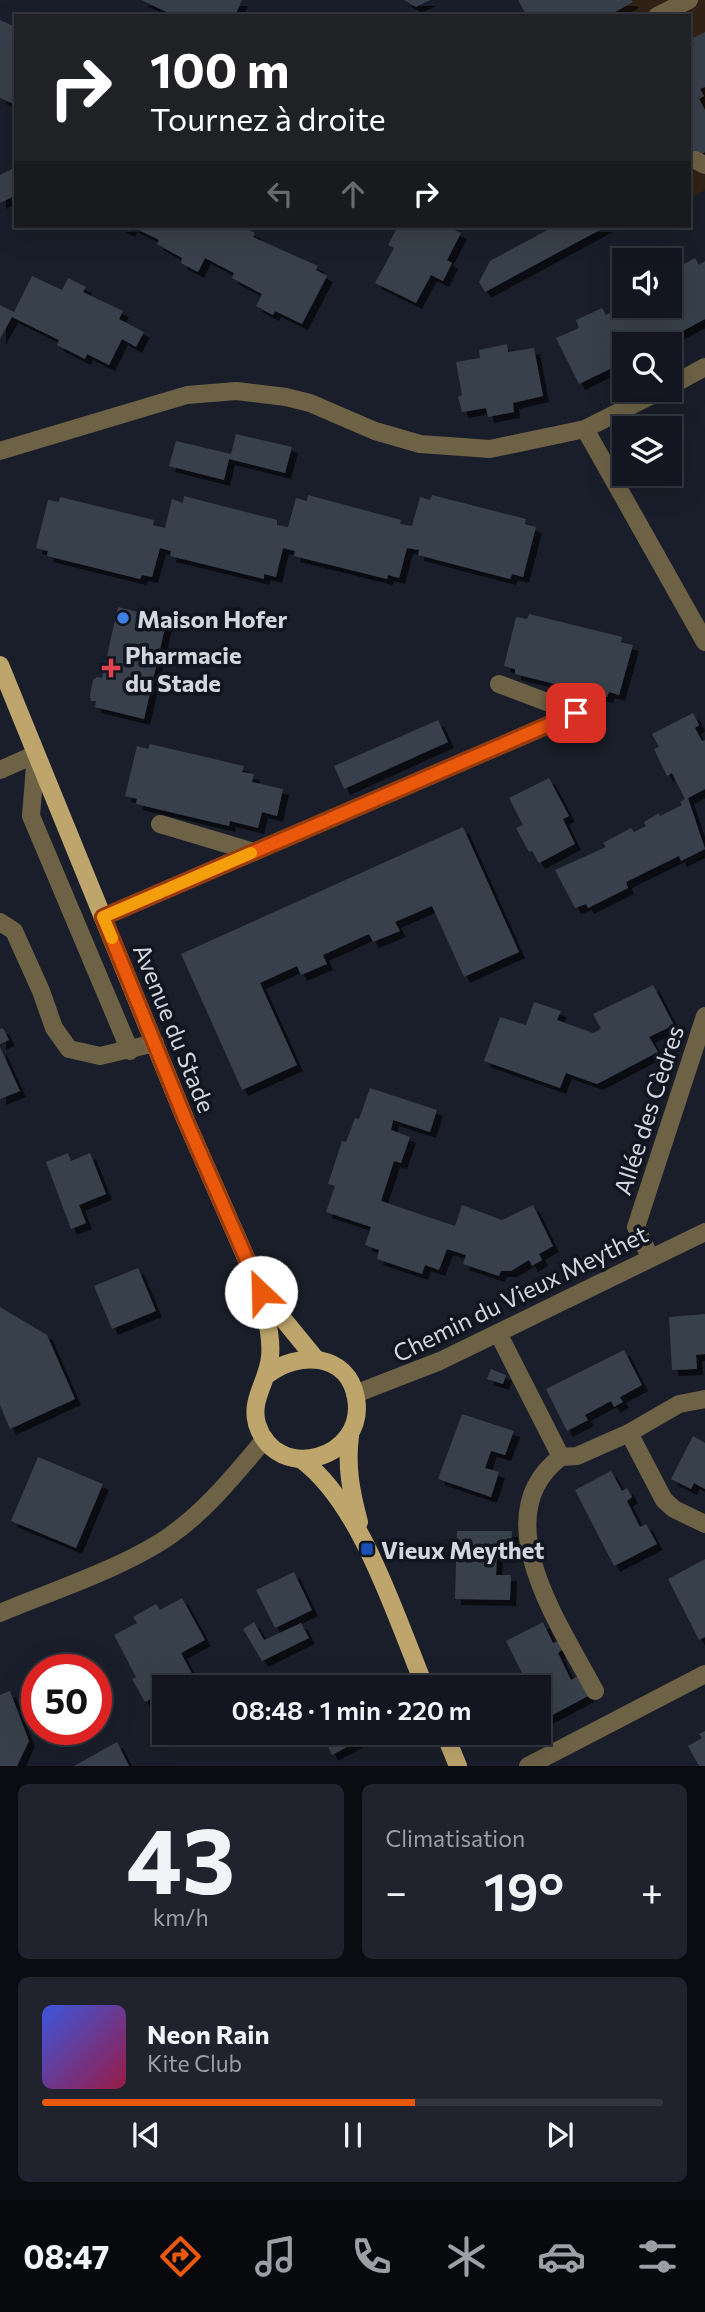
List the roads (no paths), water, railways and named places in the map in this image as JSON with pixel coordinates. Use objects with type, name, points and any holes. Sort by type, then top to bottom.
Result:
[{"type":"main road","name":"Avenue du Stade","points":[[0,665],[155,1043],[261,1292],[270,1354],[267,1376]]},
{"type":"main road","name":"Avenue du Stade","points":[[261,1292],[315,1358]]},
{"type":"main road","points":[[350,1435],[330,1454],[302,1460],[287,1457],[265,1439],[257,1424],[255,1407],[259,1390],[267,1376],[281,1364],[297,1359],[315,1358],[332,1365],[346,1377],[355,1394],[356,1421],[350,1435],[348,1456],[350,1489],[367,1549]]},
{"type":"main road","points":[[302,1460],[337,1496],[367,1549],[420,1675]]},
{"type":"main road","points":[[449,1745],[458,1766]]},
{"type":"street","points":[[661,14],[689,0]]},
{"type":"street","points":[[682,379],[705,367]]},
{"type":"street","points":[[0,451],[187,394],[220,391],[286,397],[402,440],[461,449],[509,447],[585,429],[638,402]]},
{"type":"street","points":[[585,429],[705,642]]},
{"type":"street","points":[[103,917],[576,713],[499,684]]},
{"type":"street","points":[[0,770],[36,754],[31,816],[130,1051]]},
{"type":"street","points":[[160,824],[254,852]]},
{"type":"street","points":[[0,922],[14,931],[54,1028],[69,1049],[100,1056],[155,1043]]},
{"type":"street","name":"Allée des Cèdres","points":[[650,1257],[636,1227],[705,1016]]},
{"type":"street","name":"Chemin du Vieux Meythet","points":[[355,1394],[397,1380],[705,1232]]},
{"type":"street","points":[[498,1333],[561,1457]]},
{"type":"street","points":[[595,1691],[541,1589],[530,1559],[528,1527],[536,1486],[546,1468],[561,1457],[576,1456],[629,1433],[680,1404],[705,1399]]},
{"type":"street","points":[[629,1433],[664,1500],[674,1509],[705,1524]]},
{"type":"street","points":[[0,1613],[118,1563],[168,1537],[211,1501],[265,1439]]},
{"type":"street","points":[[528,1766],[705,1674]]},
{"type":"place","name":"Maison Hofer","points":[[123,618]]},
{"type":"place","name":"Pharmacie du Stade","points":[[111,668]]},
{"type":"place","name":"Vieux Meythet","points":[[367,1549]]}]
